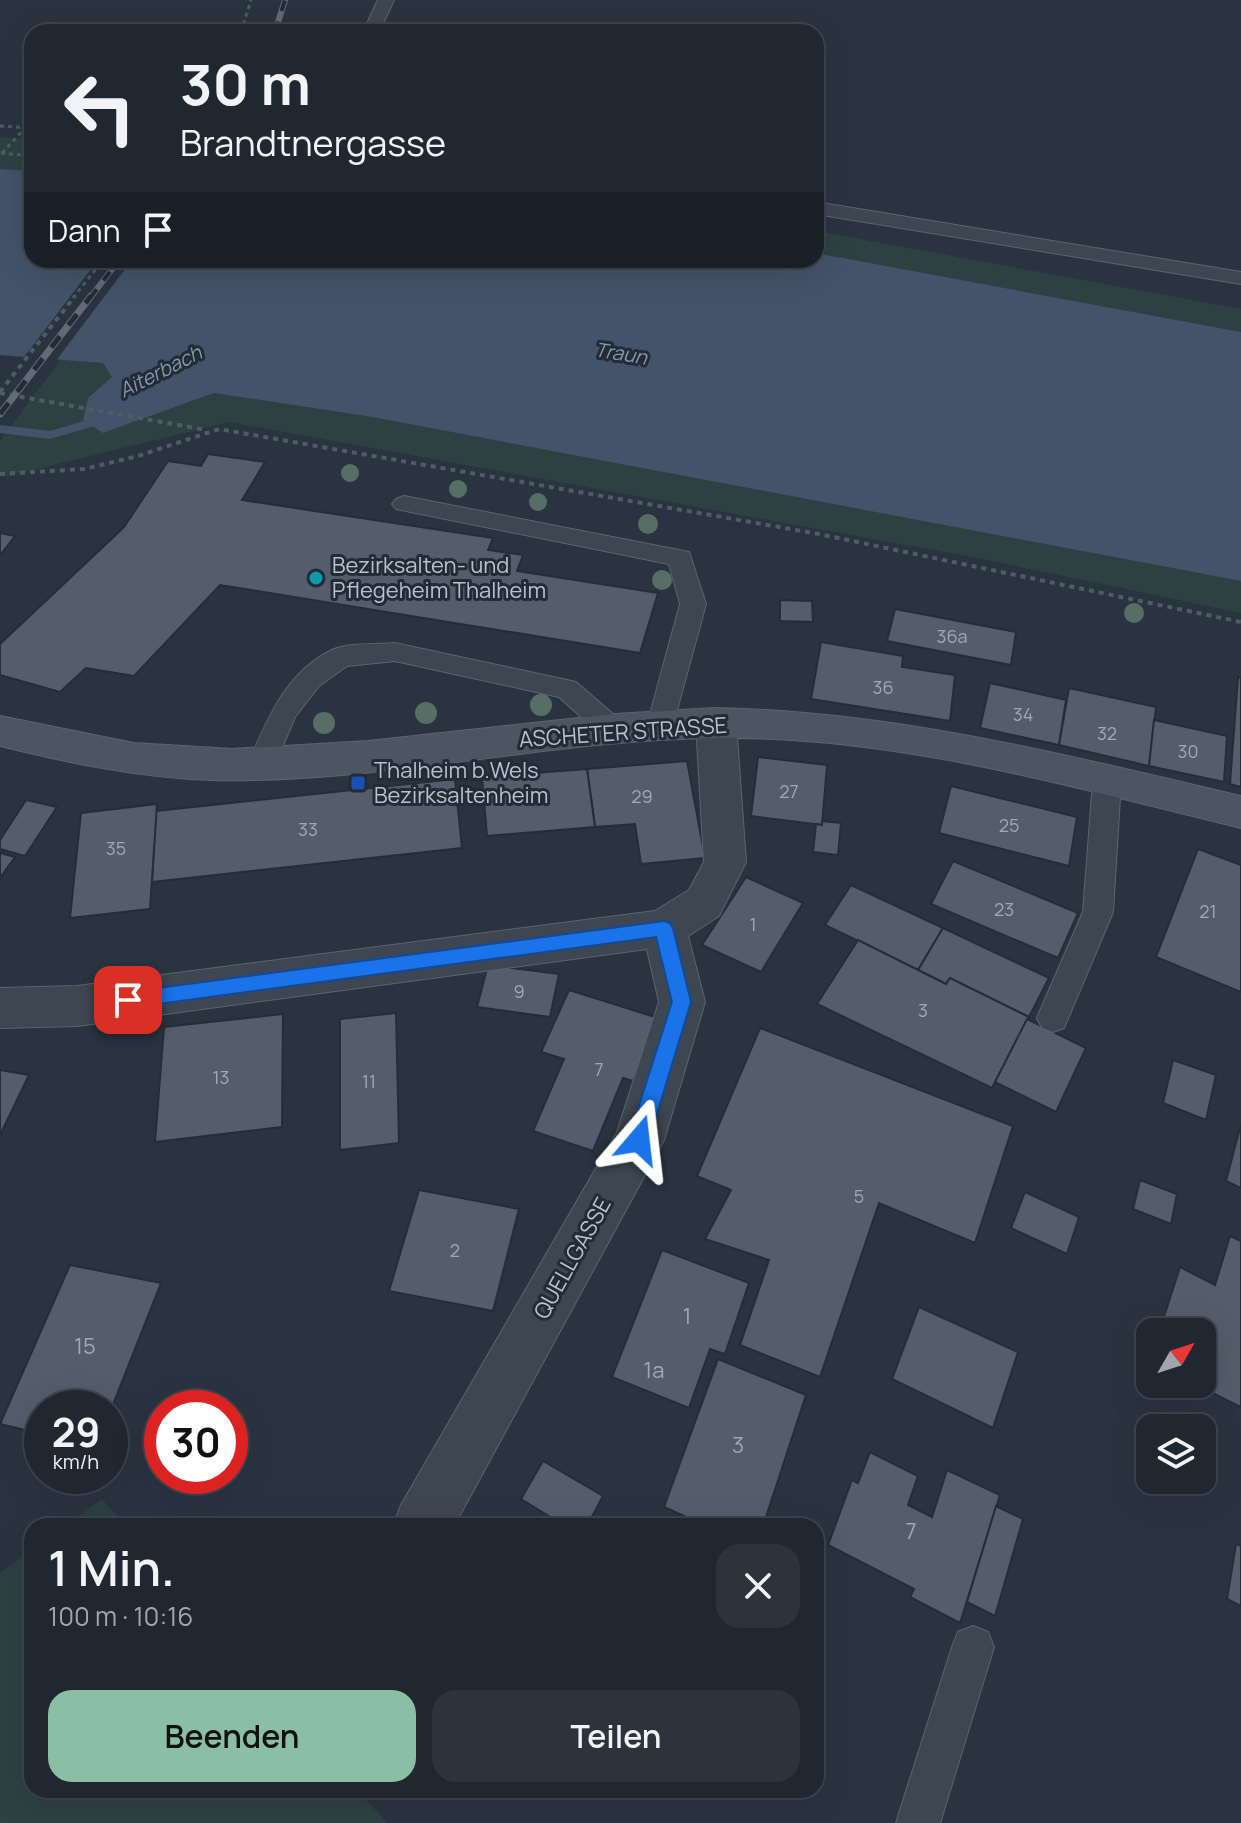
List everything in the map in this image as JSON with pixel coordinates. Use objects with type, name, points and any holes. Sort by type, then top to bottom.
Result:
[{"type":"main road","name":"ASCHETER STRASSE","points":[[0,731],[53,745],[181,764],[262,764],[354,758],[611,728],[716,723],[789,725],[874,734],[1030,762],[1241,812]]},
{"type":"street","points":[[0,1008],[77,1006],[664,928],[704,903],[725,862],[716,723]]},
{"type":"street","name":"QUELLGASSE","points":[[426,1518],[639,1140],[682,1002],[664,928]]},
{"type":"lane","points":[[375,24],[386,0]]},
{"type":"lane","points":[[824,209],[1241,278]]},
{"type":"lane","points":[[404,504],[680,558],[693,604],[661,725]]},
{"type":"lane","points":[[262,764],[283,713],[310,679],[341,657],[395,652],[567,689],[611,728]]},
{"type":"lane","points":[[1053,1018],[1098,912],[1107,781]]},
{"type":"lane","points":[[918,1823],[973,1647]]},
{"type":"path","points":[[244,24],[251,0]]},
{"type":"path","points":[[0,126],[24,128]]},
{"type":"path","points":[[1,153],[24,132]]},
{"type":"path","points":[[1,153],[24,155]]},
{"type":"path","points":[[97,268],[0,392],[163,424],[219,429],[819,534],[1241,622]]},
{"type":"path","points":[[0,474],[84,469],[138,456],[207,430]]},
{"type":"green space","points":[[0,137],[24,138],[24,170],[0,169]]},
{"type":"green space","points":[[824,232],[1241,309],[1241,332],[824,254]]},
{"type":"green space","points":[[61,359],[103,363],[112,377],[88,398],[103,433],[214,393],[372,417],[1241,581],[1241,613],[978,558],[229,422],[8,476],[0,475],[0,441]]},
{"type":"green space","points":[[102,1499],[119,1518],[76,1518]]},
{"type":"green space","points":[[24,1556],[24,1798],[365,1798],[387,1823],[0,1823],[0,1573]]},
{"type":"water","name":"Traun","points":[[0,169],[24,170],[24,268],[824,268],[824,254],[1241,332],[1241,581],[372,417],[214,393],[103,433],[83,420],[88,398],[112,377],[103,363],[0,355]]},
{"type":"pier","points":[[92,268],[126,268],[55,362],[21,361]]},
{"type":"building","name":"Bezirksalten- und Pflegeheim Thalheim","points":[[208,454],[265,462],[242,500],[493,538],[488,550],[523,555],[517,571],[658,593],[640,653],[220,585],[134,676],[86,668],[60,692],[0,675],[0,644],[124,527],[168,461],[201,466]]},
{"type":"building","points":[[0,533],[15,536],[1,554],[0,554]]},
{"type":"building","points":[[780,600],[812,601],[813,622],[780,621]]},
{"type":"building","points":[[895,609],[1016,632],[1011,665],[887,641]]},
{"type":"building","points":[[821,642],[903,656],[902,667],[955,675],[950,721],[811,699]]},
{"type":"building","points":[[1238,677],[1241,678],[1241,787],[1230,784]]},
{"type":"building","points":[[990,683],[1066,700],[1059,745],[980,728]]},
{"type":"building","points":[[1069,688],[1156,707],[1149,766],[1059,745]]},
{"type":"building","points":[[1154,720],[1227,736],[1224,782],[1149,766]]},
{"type":"building","points":[[758,757],[827,765],[822,825],[751,816]]},
{"type":"building","points":[[687,761],[705,858],[641,864],[635,824],[595,827],[587,769]]},
{"type":"building","points":[[587,769],[595,827],[487,836],[482,777]]},
{"type":"building","points":[[455,779],[462,848],[152,882],[156,811]]},
{"type":"building","points":[[951,786],[1077,817],[1069,866],[939,833]]},
{"type":"building","points":[[26,800],[57,807],[25,856],[0,849],[0,840]]},
{"type":"building","points":[[157,804],[150,909],[70,918],[81,813]]},
{"type":"building","points":[[822,821],[841,823],[838,855],[813,852],[816,824],[822,825]]},
{"type":"building","points":[[1198,849],[1241,865],[1241,992],[1156,957]]},
{"type":"building","points":[[0,853],[15,857],[0,878]]},
{"type":"building","points":[[953,861],[1078,913],[1058,958],[931,904]]},
{"type":"building","points":[[746,877],[803,903],[761,972],[702,945]]},
{"type":"building","points":[[851,885],[943,928],[918,970],[825,925]]},
{"type":"building","points":[[943,928],[1049,978],[1029,1017],[950,978],[946,984],[918,970]]},
{"type":"building","points":[[858,940],[946,984],[950,978],[1029,1017],[992,1088],[817,1004]]},
{"type":"building","points":[[488,965],[559,974],[550,1017],[477,1007]]},
{"type":"building","points":[[569,990],[658,1018],[633,1081],[623,1078],[593,1151],[533,1131],[564,1059],[541,1052]]},
{"type":"building","points":[[396,1013],[399,1143],[340,1150],[340,1019]]},
{"type":"building","points":[[283,1014],[282,1127],[155,1142],[164,1027]]},
{"type":"building","points":[[1027,1019],[1086,1048],[1056,1112],[995,1082]]},
{"type":"building","points":[[760,1028],[1013,1126],[975,1243],[879,1203],[820,1377],[740,1345],[769,1260],[705,1239],[731,1190],[697,1176]]},
{"type":"building","points":[[1173,1060],[1216,1075],[1206,1120],[1163,1103]]},
{"type":"building","points":[[0,1070],[29,1075],[0,1135]]},
{"type":"building","points":[[1241,1124],[1241,1188],[1226,1181]]},
{"type":"building","points":[[1140,1180],[1177,1194],[1171,1224],[1133,1209]]},
{"type":"building","points":[[419,1190],[519,1209],[493,1311],[389,1291]]},
{"type":"building","points":[[1025,1192],[1079,1217],[1067,1254],[1011,1228]]},
{"type":"building","points":[[1230,1236],[1241,1241],[1241,1407],[1216,1395],[1216,1318],[1164,1318],[1180,1267],[1215,1285]]},
{"type":"building","points":[[662,1250],[749,1283],[725,1354],[710,1349],[689,1408],[612,1377]]},
{"type":"building","points":[[70,1265],[161,1283],[119,1390],[24,1390],[24,1430],[0,1424]]},
{"type":"building","points":[[919,1307],[1018,1352],[993,1428],[892,1379]]},
{"type":"building","points":[[718,1359],[806,1395],[766,1518],[688,1518],[664,1507]]},
{"type":"building","points":[[870,1452],[918,1476],[908,1505],[932,1517],[947,1470],[1000,1495],[960,1623],[910,1597],[914,1589],[828,1545],[852,1480],[858,1483]]},
{"type":"building","points":[[543,1461],[603,1496],[591,1518],[552,1518],[521,1499]]},
{"type":"building","points":[[996,1506],[1023,1519],[995,1616],[967,1602]]},
{"type":"building","points":[[1236,1544],[1241,1546],[1241,1606],[1227,1599]]},
{"type":"waterway","name":"Aiterbach","points":[[0,429],[50,435],[108,418]]},
{"type":"railway","points":[[278,24],[285,0]]},
{"type":"railway","points":[[90,298],[113,268]]},
{"type":"railway","points":[[0,414],[91,296]]},
{"type":"place","name":"Bezirksalten- und Pflegeheim Thalheim","points":[[316,578]]},
{"type":"place","name":"Thalheim b.Wels Bezirksaltenheim","points":[[358,783]]},
{"type":"route","points":[[128,1000],[664,928],[682,1002],[639,1140]]}]
